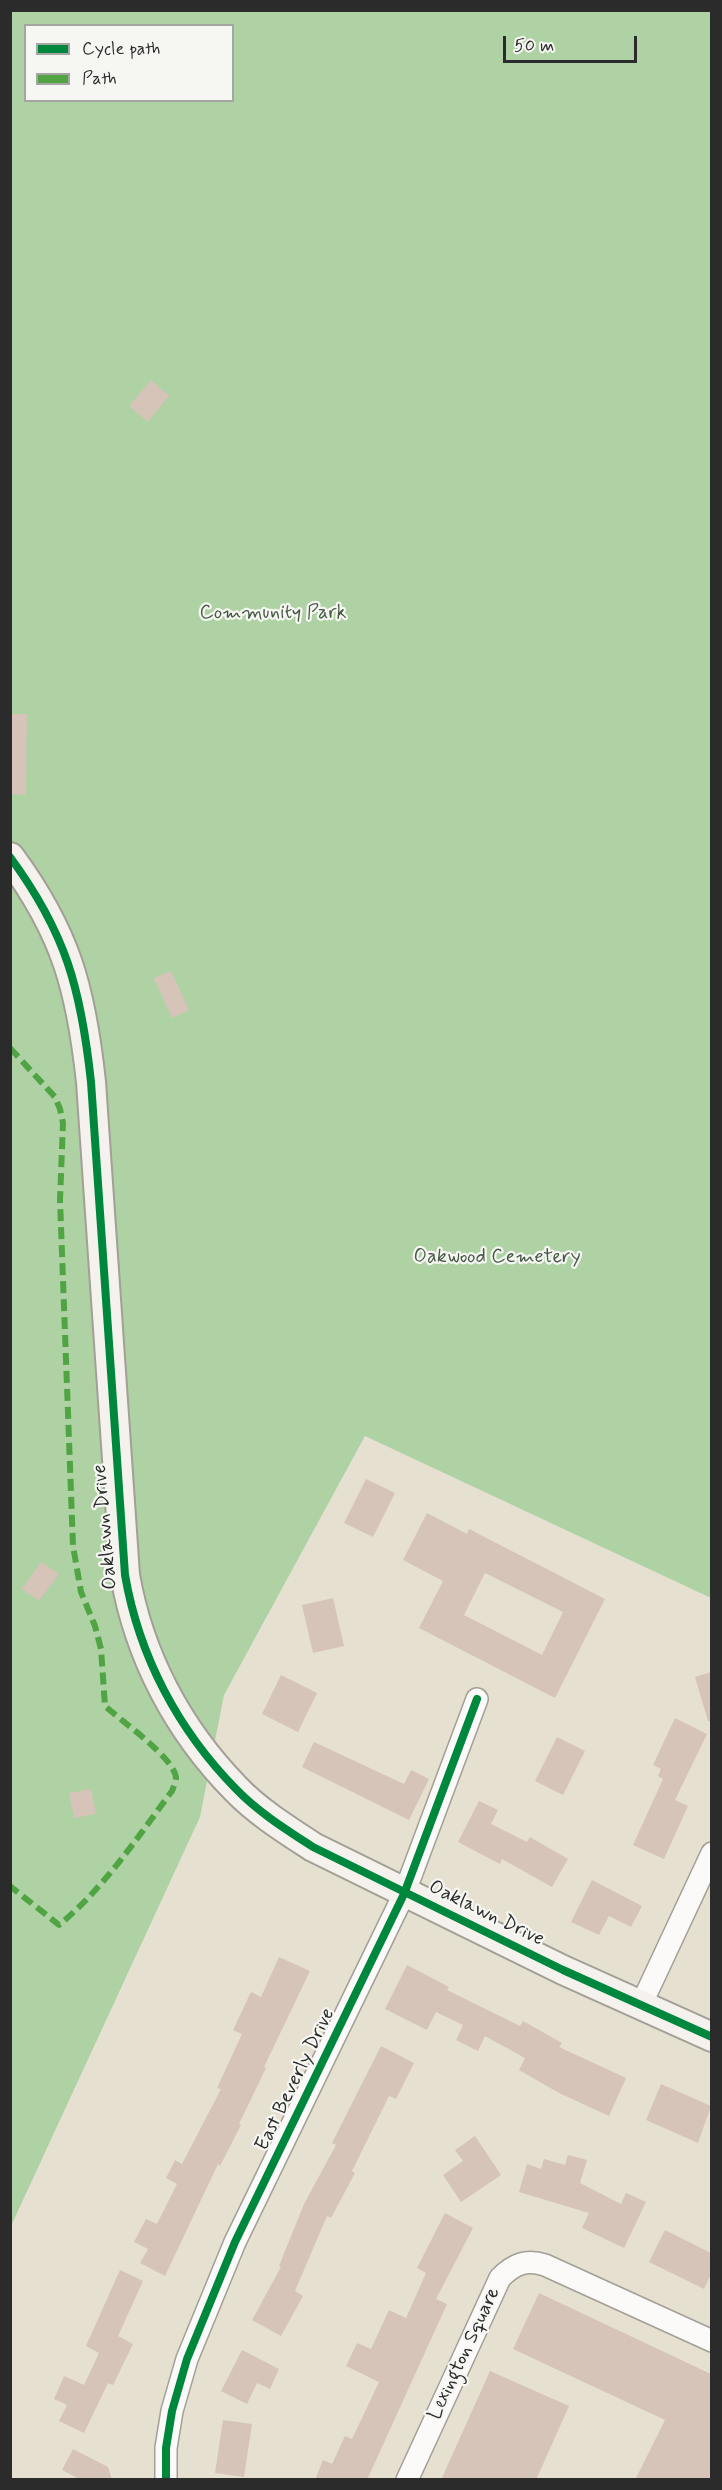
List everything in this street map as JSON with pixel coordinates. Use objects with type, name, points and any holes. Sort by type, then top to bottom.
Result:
[{"type":"street","name":"Oaklawn Drive","points":[[10,857],[35,891],[50,917],[81,1004],[92,1093],[125,1575],[138,1630],[150,1662],[171,1705],[197,1744],[237,1790],[280,1825],[313,1847],[404,1894],[711,2037]]},
{"type":"street","name":"East Beverly Drive","points":[[166,2480],[166,2448],[172,2411],[187,2358],[236,2242],[404,1894],[477,1699]]},
{"type":"street","points":[[641,2005],[711,1853]]},
{"type":"street","name":"Lexington Square","points":[[407,2480],[500,2278],[509,2268],[522,2262],[533,2261],[545,2265],[711,2341]]},
{"type":"green space","points":[[11,11],[711,11],[711,1598],[365,1436],[224,1695],[200,1817],[11,2226]]},
{"type":"building","points":[[151,380],[169,396],[148,422],[129,406]]},
{"type":"building","points":[[10,714],[27,714],[26,795],[10,794]]},
{"type":"building","points":[[171,971],[189,1010],[172,1018],[154,978]]},
{"type":"building","points":[[366,1479],[395,1493],[373,1537],[344,1523]]},
{"type":"building","points":[[427,1513],[467,1534],[469,1529],[605,1599],[555,1698],[419,1628],[443,1581],[403,1560]],"holes":[[[485,1573],[563,1612],[542,1655],[464,1615]]]},
{"type":"building","points":[[41,1562],[59,1574],[39,1601],[22,1589]]},
{"type":"building","points":[[333,1598],[344,1646],[313,1653],[302,1605]]},
{"type":"building","points":[[711,1672],[711,1721],[708,1721],[695,1677]]},
{"type":"building","points":[[281,1675],[317,1693],[298,1732],[262,1714]]},
{"type":"building","points":[[675,1718],[707,1734],[675,1800],[688,1806],[664,1859],[633,1845],[663,1779],[658,1776],[661,1769],[653,1765]]},
{"type":"building","points":[[557,1737],[585,1751],[563,1795],[535,1781]]},
{"type":"building","points":[[314,1742],[404,1784],[411,1770],[429,1779],[409,1820],[302,1767]]},
{"type":"building","points":[[91,1789],[96,1814],[74,1818],[69,1793]]},
{"type":"building","points":[[479,1801],[498,1810],[491,1824],[527,1842],[530,1837],[568,1859],[552,1887],[502,1859],[500,1864],[458,1842]]},
{"type":"building","points":[[592,1880],[642,1906],[631,1927],[609,1916],[599,1935],[571,1922]]},
{"type":"building","points":[[279,1957],[310,1971],[264,2067],[266,2068],[239,2124],[241,2125],[220,2166],[218,2164],[165,2276],[140,2263],[148,2249],[134,2242],[146,2219],[157,2224],[177,2184],[166,2178],[175,2160],[182,2164],[221,2089],[217,2088],[242,2034],[233,2030],[251,1992],[261,1997]]},
{"type":"building","points":[[407,1965],[449,1987],[447,1990],[520,2026],[523,2021],[562,2043],[559,2047],[626,2078],[609,2116],[559,2093],[519,2070],[525,2058],[485,2036],[478,2051],[456,2040],[463,2025],[436,2012],[427,2030],[385,2009]]},
{"type":"building","points":[[381,2046],[414,2063],[396,2099],[389,2096],[352,2171],[355,2173],[331,2218],[327,2216],[295,2291],[303,2296],[281,2336],[252,2320],[281,2267],[279,2266],[304,2204],[336,2145],[332,2143]]},
{"type":"building","points":[[661,2084],[711,2106],[698,2143],[646,2120]]},
{"type":"building","points":[[475,2136],[501,2175],[461,2202],[443,2175],[463,2161],[455,2150]]},
{"type":"building","points":[[568,2155],[587,2160],[580,2183],[621,2204],[626,2193],[646,2202],[624,2248],[582,2228],[589,2213],[519,2192],[527,2164],[541,2169],[544,2159],[565,2165]]},
{"type":"building","points":[[445,2213],[473,2228],[436,2299],[447,2304],[367,2480],[315,2480],[323,2460],[332,2464],[345,2436],[352,2439],[379,2382],[346,2366],[357,2343],[371,2349],[389,2310],[406,2318],[426,2273],[417,2268]]},
{"type":"building","points":[[665,2230],[711,2253],[711,2274],[704,2289],[649,2262]]},
{"type":"building","points":[[120,2270],[143,2281],[118,2336],[133,2344],[113,2385],[108,2383],[84,2433],[59,2421],[67,2405],[54,2399],[64,2376],[84,2385],[99,2353],[86,2346]]},
{"type":"building","points":[[539,2293],[711,2374],[711,2480],[635,2480],[665,2420],[513,2349]]},
{"type":"building","points":[[242,2350],[279,2369],[270,2389],[257,2383],[247,2404],[221,2391]]},
{"type":"building","points":[[490,2371],[569,2406],[536,2480],[441,2480]]},
{"type":"building","points":[[223,2420],[252,2424],[244,2477],[215,2473]]},
{"type":"building","points":[[73,2449],[108,2467],[112,2480],[81,2480],[62,2470]]},
{"type":"marked path","points":[[10,1048],[55,1097],[63,1123],[60,1200],[73,1546],[81,1592],[95,1626],[101,1649],[105,1706],[167,1760],[176,1778],[172,1791],[120,1861],[91,1895],[59,1925],[10,1886]]},
{"type":"cycle path","points":[[10,857],[45,911],[58,937],[68,963],[82,1018],[91,1082],[125,1575],[131,1605],[151,1663],[179,1717],[196,1742],[236,1789],[273,1820],[313,1847],[563,1970],[712,2037]]},
{"type":"cycle path","points":[[166,2480],[166,2448],[172,2411],[187,2359],[235,2242],[404,1894],[477,1699]]},
{"type":"park label","name":"Community Park","points":[[273,614]]},
{"type":"park label","name":"Oakwood Cemetery","points":[[497,1258]]}]
